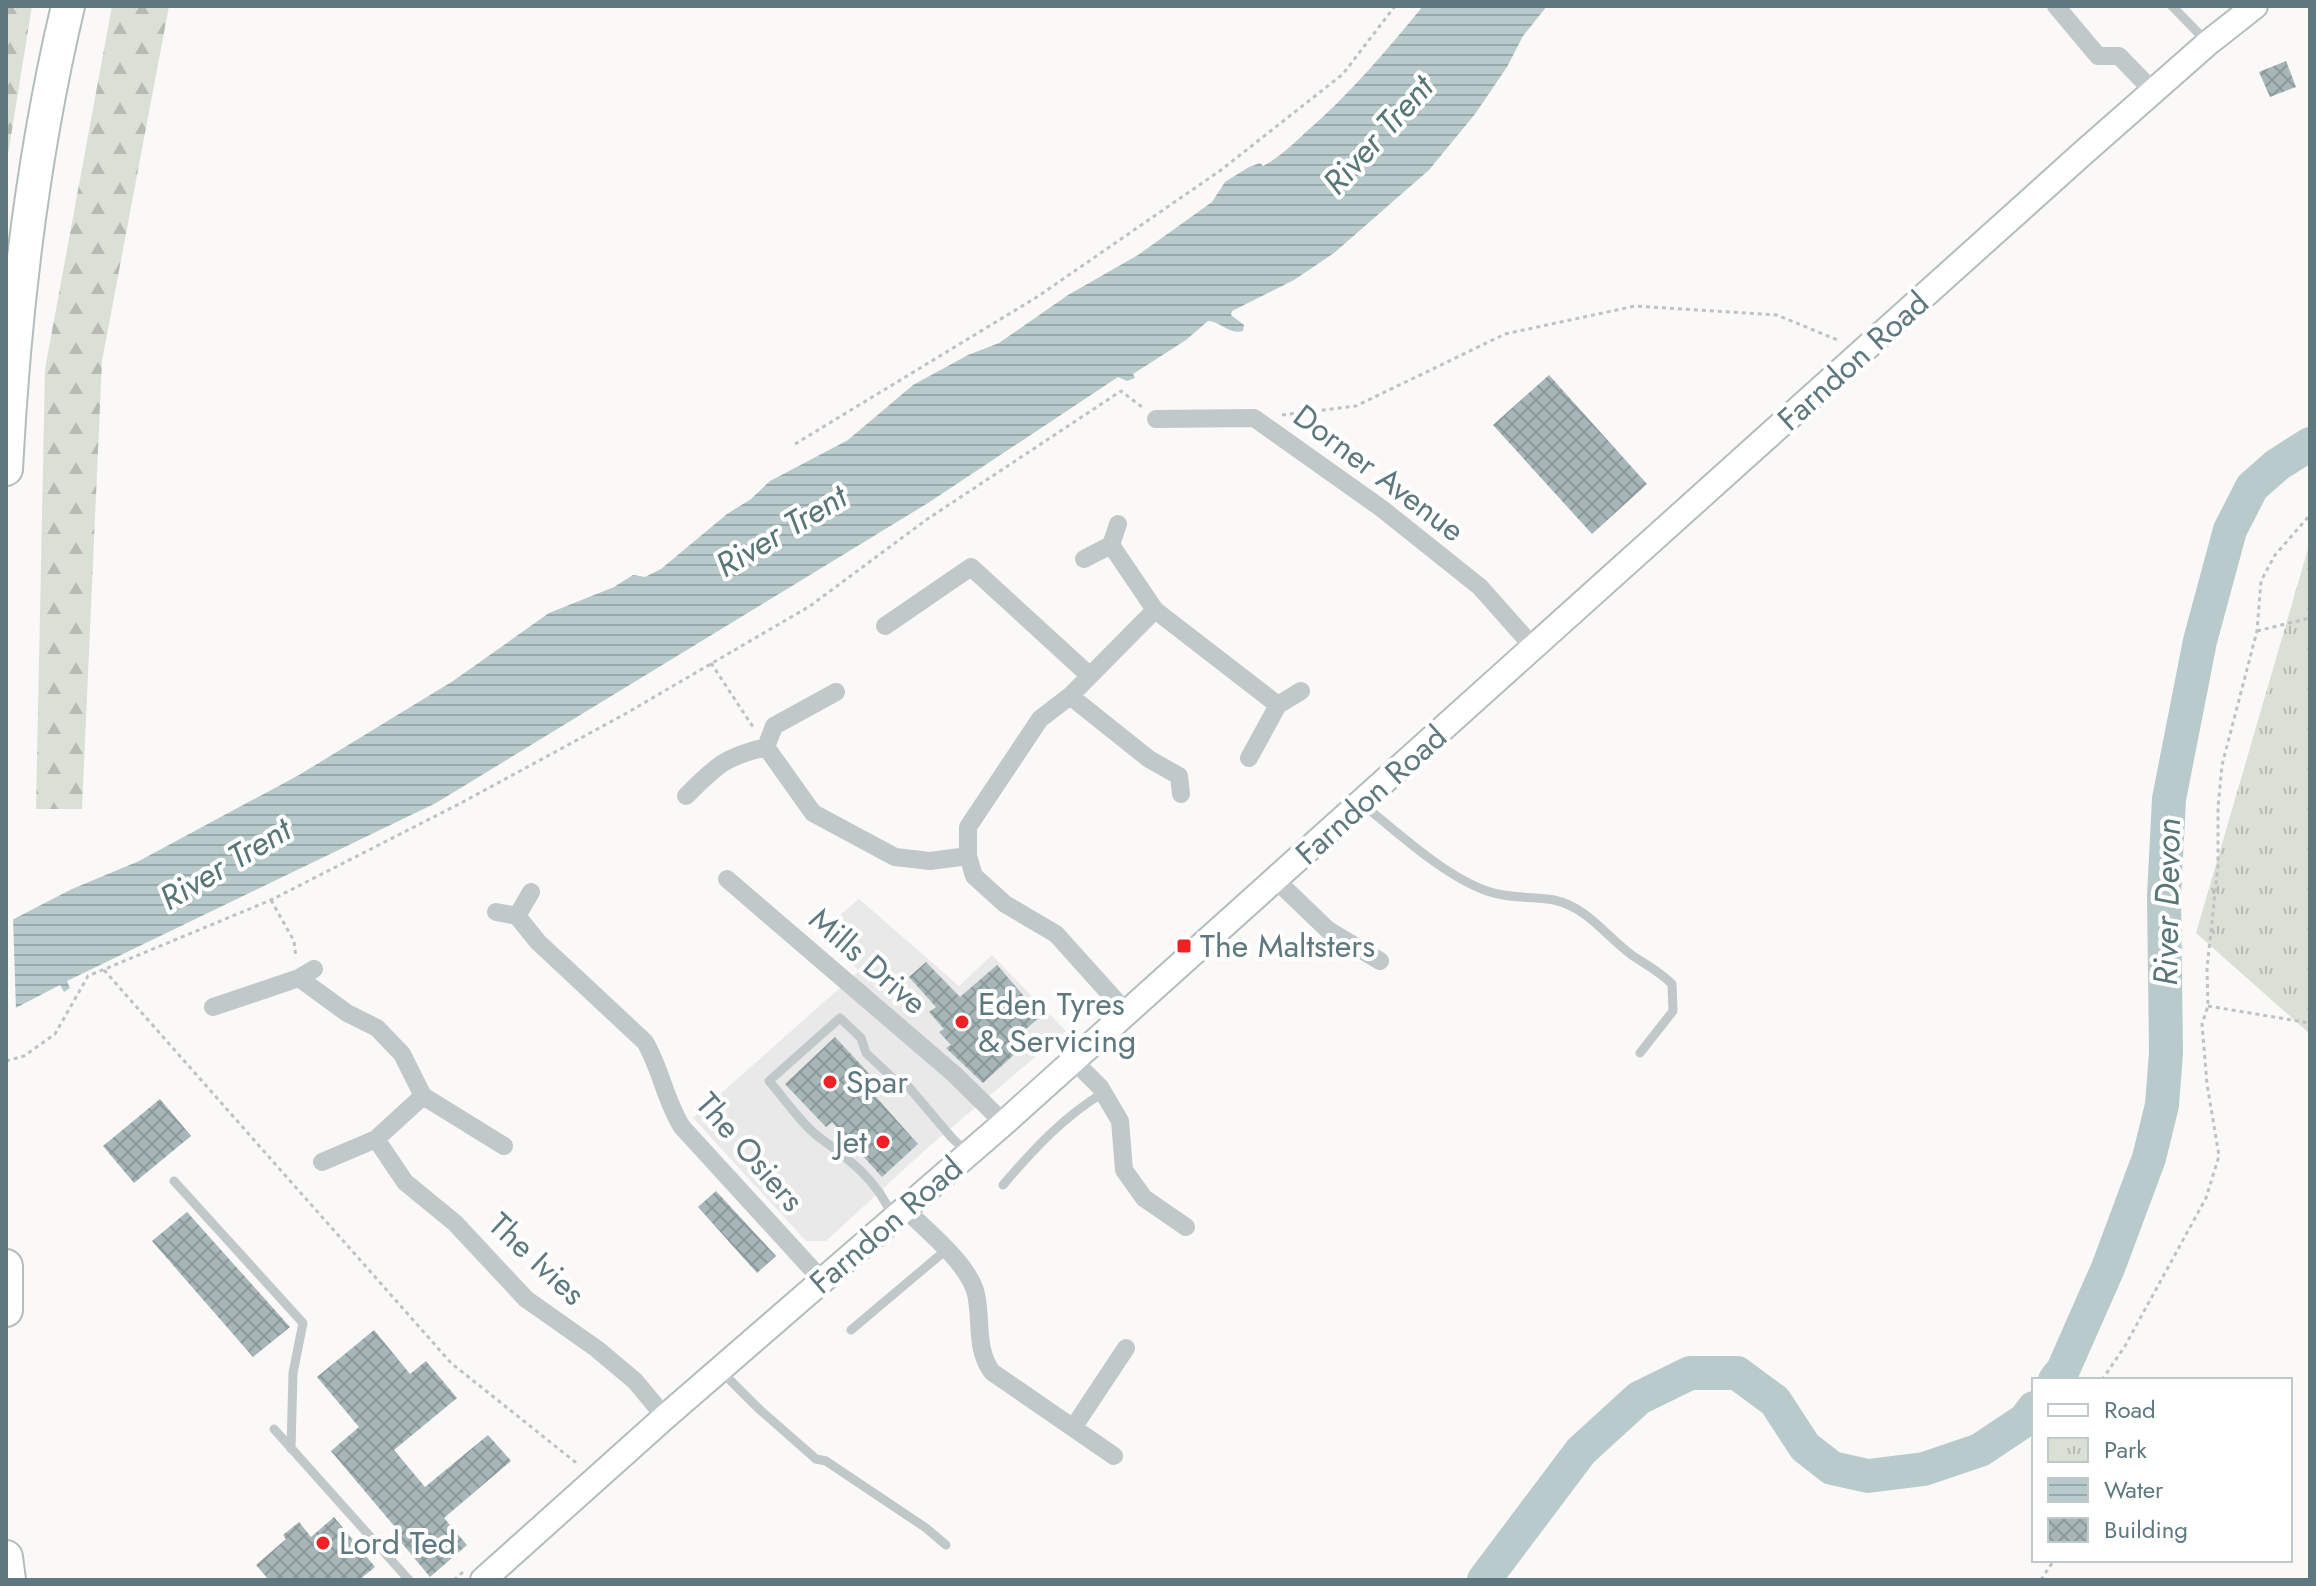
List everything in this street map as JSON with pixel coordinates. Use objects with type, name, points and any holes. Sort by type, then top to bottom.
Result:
[{"type":"highway","points":[[6,469],[16,312],[54,67],[68,6]]},
{"type":"highway","points":[[6,1266],[6,1310]]},
{"type":"highway","points":[[6,1557],[9,1580]]},
{"type":"main road","name":"Farndon Road","points":[[483,1580],[1074,1061],[2153,91],[2255,6]]},
{"type":"street","points":[[2056,6],[2098,56],[2119,56],[2153,91]]},
{"type":"street","name":"Dorner Avenue","points":[[1156,419],[1254,418],[1381,508],[1480,587],[1535,649]]},
{"type":"street","points":[[1084,559],[1111,545],[1118,524]]},
{"type":"street","points":[[1111,545],[1155,610],[1278,705]]},
{"type":"street","points":[[885,626],[971,567],[1090,676]]},
{"type":"street","points":[[1127,1013],[1056,934],[1005,904],[974,876],[968,856],[968,827],[1040,719],[1070,696],[1155,610]]},
{"type":"street","points":[[1249,758],[1278,705],[1301,691]]},
{"type":"street","points":[[766,747],[774,726],[836,692]]},
{"type":"street","points":[[1070,696],[1149,759],[1182,777]]},
{"type":"street","points":[[686,796],[712,770],[736,754],[766,747]]},
{"type":"street","points":[[766,747],[813,813],[840,828],[895,857],[930,861],[968,856]]},
{"type":"street","name":"Mills Drive","points":[[727,879],[954,1074],[1004,1123]]},
{"type":"street","points":[[1276,880],[1328,930],[1380,961]]},
{"type":"street","points":[[496,912],[517,916],[531,892]]},
{"type":"street","name":"The Osiers","points":[[517,916],[538,942],[645,1042],[657,1062],[672,1111],[682,1127],[822,1280]]},
{"type":"street","points":[[213,1007],[306,974],[347,1013],[377,1028],[402,1054],[423,1096],[504,1146]]},
{"type":"street","points":[[1074,1061],[1103,1093],[1120,1121],[1124,1170],[1144,1198],[1186,1227]]},
{"type":"street","points":[[322,1162],[376,1139],[423,1096]]},
{"type":"street","name":"The Ivies","points":[[376,1139],[405,1182],[455,1223],[526,1299],[597,1349],[635,1381],[665,1417]]},
{"type":"street","points":[[899,1214],[962,1266],[976,1292],[983,1359],[992,1372],[1114,1456]]},
{"type":"street","points":[[1073,1428],[1126,1348]]},
{"type":"lane","points":[[2172,6],[2208,43]]},
{"type":"lane","points":[[1361,803],[1437,863],[1486,891],[1553,900],[1579,908],[1632,955],[1661,972],[1672,984],[1673,1011],[1640,1053]]},
{"type":"lane","points":[[899,1214],[878,1188],[832,1144],[819,1137],[769,1081],[840,1018],[861,1038],[866,1053],[896,1081],[907,1085],[952,1138],[969,1153]]},
{"type":"lane","points":[[1003,1185],[1056,1127],[1103,1093]]},
{"type":"lane","points":[[174,1181],[303,1323],[293,1373],[291,1449]]},
{"type":"lane","points":[[851,1330],[946,1250]]},
{"type":"lane","points":[[720,1369],[759,1409],[816,1459],[826,1461],[893,1505],[946,1545]]},
{"type":"lane","points":[[274,1429],[409,1580]]},
{"type":"path","points":[[795,444],[1037,297],[1221,170],[1343,74],[1395,6]]},
{"type":"path","points":[[1254,418],[1356,406],[1505,334],[1635,306],[1777,315],[1847,344],[1858,357]]},
{"type":"path","points":[[6,1061],[24,1056],[55,1034],[88,976],[271,900],[461,803],[625,714],[810,606],[926,520],[1121,391],[1156,419]]},
{"type":"path","points":[[2103,1378],[2125,1346],[2206,1198],[2219,1156],[2202,1043],[2202,1024],[2208,1006],[2207,968],[2218,866],[2222,765],[2257,631],[2261,581],[2275,555],[2310,515]]},
{"type":"path","points":[[2257,631],[2310,618]]},
{"type":"path","points":[[711,663],[766,747]]},
{"type":"path","points":[[271,900],[294,941],[297,963],[306,974]]},
{"type":"path","points":[[104,970],[451,1363],[596,1480]]},
{"type":"path","points":[[2208,1006],[2310,1023]]},
{"type":"path","points":[[2041,1580],[2053,1562]]},
{"type":"shaded area","points":[[859,899],[959,986],[992,955],[1066,1031],[925,1150],[826,1241],[806,1241],[693,1118],[859,971],[821,931]]},
{"type":"green space","points":[[7,6],[32,6],[6,167],[6,10]]},
{"type":"green space","points":[[112,6],[169,6],[102,361],[82,809],[36,809],[45,369]]},
{"type":"green space","points":[[2310,542],[2310,1034],[2196,933]]},
{"type":"water","name":"River Trent","points":[[1423,6],[1547,6],[1523,36],[1507,67],[1475,114],[1429,170],[1334,253],[1294,280],[1232,311],[1231,315],[1244,325],[1243,331],[1233,331],[1208,321],[1186,340],[1133,374],[1135,378],[1127,381],[1118,377],[928,503],[436,803],[67,981],[70,988],[64,992],[60,985],[6,1013],[6,923],[72,889],[139,861],[299,775],[453,681],[549,613],[614,587],[633,575],[645,577],[661,569],[770,481],[848,440],[913,385],[968,355],[999,343],[1068,295],[1138,255],[1212,202],[1225,182],[1249,167],[1260,163],[1263,166],[1280,155],[1353,87]]},
{"type":"pier","points":[[13,915],[16,1012],[6,1017],[6,918]]},
{"type":"building","points":[[2286,61],[2296,87],[2270,97],[2259,72]]},
{"type":"building","points":[[1549,375],[1647,484],[1592,534],[1493,425]]},
{"type":"building","name":"Eden Tyres & Servicing","points":[[926,962],[960,997],[997,965],[1041,1016],[1012,1041],[1019,1050],[983,1083],[946,1048],[951,1045],[939,1032],[944,1029],[929,1012],[936,1007],[909,977]]},
{"type":"building","points":[[835,1037],[876,1081],[868,1088],[918,1144],[882,1177],[832,1122],[826,1127],[785,1084]]},
{"type":"building","points":[[160,1099],[191,1136],[134,1183],[103,1146]]},
{"type":"building","points":[[716,1191],[776,1256],[757,1273],[698,1207]]},
{"type":"building","points":[[187,1212],[290,1327],[253,1357],[152,1241]]},
{"type":"building","points":[[374,1330],[410,1374],[426,1361],[457,1398],[394,1450],[425,1487],[488,1435],[511,1461],[444,1518],[467,1545],[430,1577],[396,1536],[400,1533],[331,1451],[359,1427],[317,1377]]},
{"type":"building","name":"Lord Ted","points":[[334,1517],[375,1567],[359,1580],[269,1580],[256,1565],[286,1539],[283,1535],[299,1522],[311,1537]]},
{"type":"waterway","name":"River Devon","points":[[2057,1378],[2063,1370],[2108,1268],[2149,1158],[2162,1105],[2166,1053],[2164,896],[2169,799],[2200,641],[2230,530],[2252,487],[2277,465],[2310,444]]},
{"type":"waterway","name":"River Devon","points":[[1484,1580],[1581,1451],[1639,1398],[1690,1373],[1737,1373],[1775,1401],[1805,1447],[1832,1468],[1868,1476],[1924,1469],[1980,1450],[2025,1420],[2032,1411]]},
{"type":"place","name":"The Maltsters","points":[[1184,946]]},
{"type":"place","name":"Eden Tyres & Servicing","points":[[962,1022]]},
{"type":"place","name":"Spar","points":[[830,1082]]},
{"type":"place","name":"Jet","points":[[883,1142]]},
{"type":"place","name":"Lord Ted","points":[[323,1543]]}]
